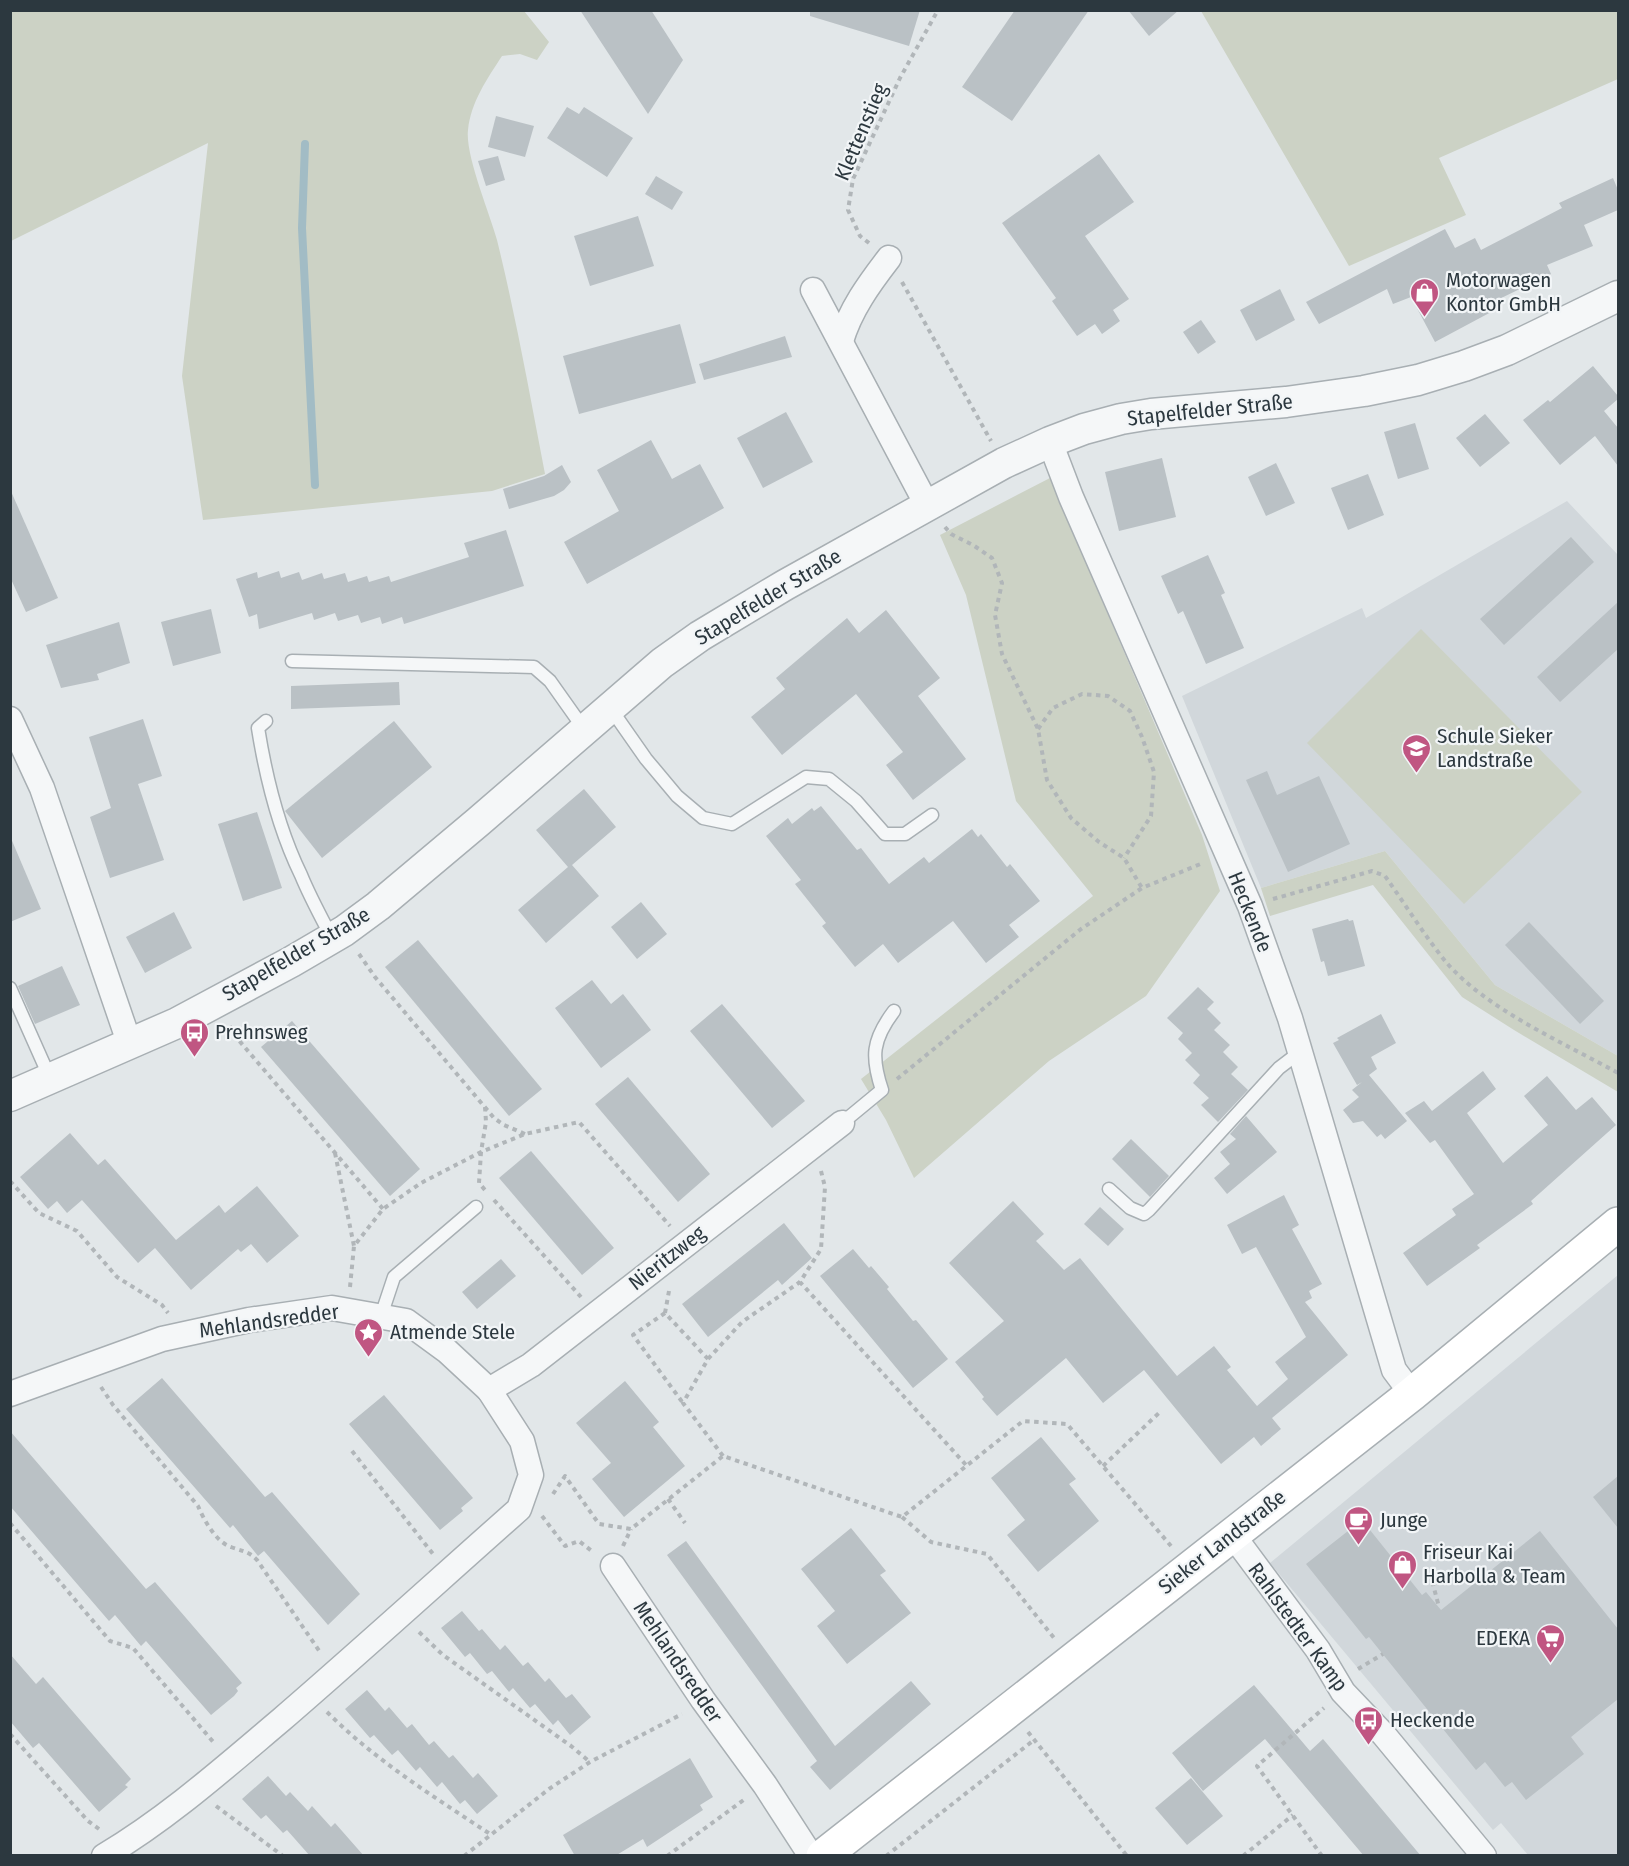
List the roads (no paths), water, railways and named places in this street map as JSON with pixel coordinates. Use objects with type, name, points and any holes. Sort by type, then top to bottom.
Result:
[{"type":"main road","name":"Sieker Landstraße","points":[[822,1856],[1412,1394],[1618,1224]]},
{"type":"street","points":[[840,341],[860,298],[889,258]]},
{"type":"street","points":[[813,290],[927,505]]},
{"type":"street","name":"Stapelfelder Straße","points":[[10,1096],[177,1023],[291,962],[361,920],[662,663],[700,636],[776,590],[1004,463],[1050,442],[1121,419],[1151,414],[1286,402],[1364,391],[1418,380],[1507,350],[1618,297]]},
{"type":"street","name":"Heckende","points":[[1050,442],[1071,497],[1250,906],[1290,1018],[1394,1370],[1412,1394]]},
{"type":"street","points":[[10,720],[42,788],[130,1045]]},
{"type":"street","name":"Nieritzweg","points":[[489,1390],[531,1365],[842,1123]]},
{"type":"street","name":"Mehlandsredder","points":[[10,1394],[162,1339],[249,1320],[332,1308],[348,1310],[406,1321],[447,1351],[489,1390],[522,1441],[531,1475],[519,1509],[198,1791],[113,1850]]},
{"type":"street","name":"Rahlstedter Kamp","points":[[1232,1534],[1318,1650],[1343,1692],[1384,1735],[1484,1856]]},
{"type":"street","name":"Mehlandsredder","points":[[613,1566],[702,1700],[765,1785],[811,1856]]},
{"type":"lane","points":[[292,661],[534,668],[550,681],[585,730]]},
{"type":"lane","points":[[610,708],[646,759],[677,796],[703,818],[732,824],[806,777],[829,779],[855,801],[885,834],[905,834],[932,815]]},
{"type":"lane","points":[[266,721],[258,728],[264,765],[284,831],[300,874],[338,934]]},
{"type":"lane","points":[[10,988],[50,1079]]},
{"type":"lane","points":[[842,1123],[882,1090],[874,1051],[881,1029],[894,1011]]},
{"type":"lane","points":[[1110,1189],[1130,1208],[1144,1214],[1279,1068],[1300,1052]]},
{"type":"lane","points":[[381,1316],[394,1277],[476,1207]]},
{"type":"waterway","points":[[305,144],[302,228],[315,485]]},
{"type":"place","name":"Motorwagen Kontor GmbH","points":[[1425,318]]},
{"type":"place","name":"Schule Sieker Landstraße","points":[[1416,774]]},
{"type":"place","name":"Prehnsweg","points":[[194,1058]]},
{"type":"place","name":"Atmende Stele","points":[[369,1358]]},
{"type":"place","name":"Junge","points":[[1359,1546]]},
{"type":"place","name":"Friseur Kai Harbolla & Team","points":[[1402,1590]]},
{"type":"place","name":"EDEKA","points":[[1551,1664]]},
{"type":"place","name":"Heckende","points":[[1369,1746]]}]
